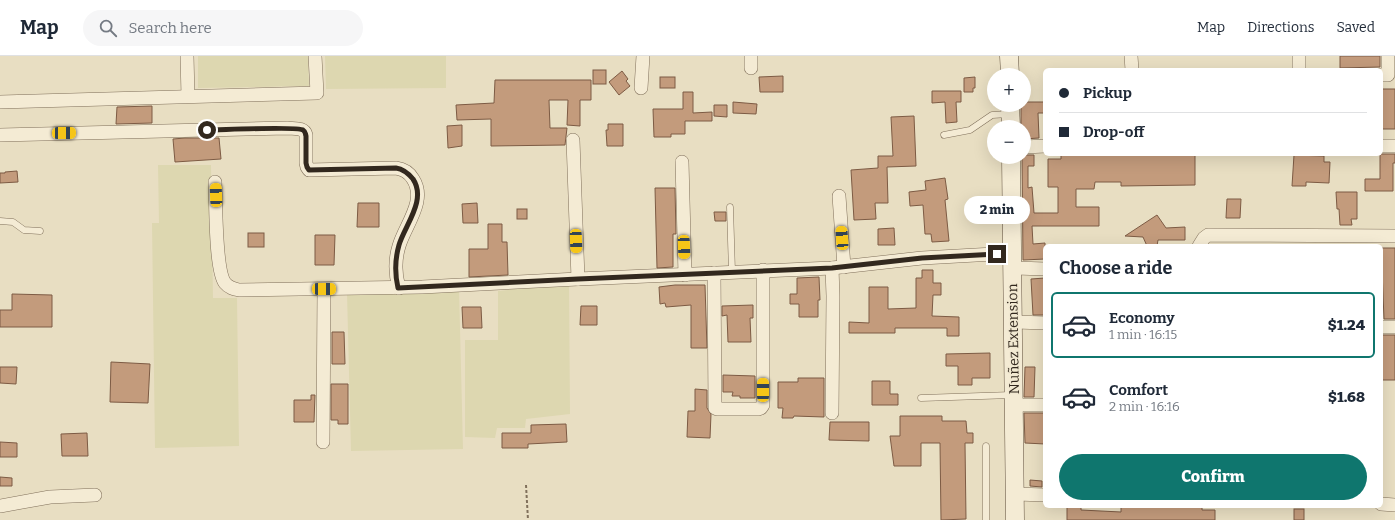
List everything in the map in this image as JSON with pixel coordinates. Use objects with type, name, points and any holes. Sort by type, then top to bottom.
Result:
[{"type":"street","points":[[187,56],[188,96]]},
{"type":"street","points":[[0,102],[317,93],[315,56]]},
{"type":"street","points":[[641,88],[643,56]]},
{"type":"street","points":[[1010,56],[1010,68]]},
{"type":"street","points":[[1131,56],[1132,68]]},
{"type":"street","points":[[1299,56],[1299,68]]},
{"type":"street","points":[[1388,56],[1388,75]]},
{"type":"street","points":[[0,135],[286,128],[302,129],[306,136],[306,163],[309,170],[396,168],[402,169],[410,175],[415,182],[417,190],[416,206],[404,231],[396,260],[396,280],[398,288]]},
{"type":"street","points":[[573,140],[578,279]]},
{"type":"street","points":[[1031,147],[1043,146]]},
{"type":"street","points":[[1383,146],[1395,146]]},
{"type":"street","points":[[682,162],[685,275]]},
{"type":"street","name":"Nuñez Extension","points":[[1011,164],[1015,520]]},
{"type":"street","points":[[215,182],[219,261],[222,276],[226,284],[239,290],[398,288],[685,275],[714,272],[838,267],[922,258],[1012,261],[1043,269]]},
{"type":"street","points":[[832,413],[833,296],[838,267],[840,196]]},
{"type":"street","points":[[1201,244],[1204,238],[1208,235],[1395,236]]},
{"type":"street","points":[[714,272],[715,408],[758,409],[764,405],[763,270]]},
{"type":"street","points":[[324,289],[324,442]]},
{"type":"street","points":[[1013,322],[1043,323]]},
{"type":"street","points":[[1383,327],[1395,327]]},
{"type":"street","points":[[1014,400],[1043,405]]},
{"type":"street","points":[[1015,494],[1043,495]]},
{"type":"street","points":[[0,506],[50,497],[95,495]]},
{"type":"street","points":[[1383,504],[1395,505]]},
{"type":"lane","points":[[944,135],[970,130],[992,115],[1011,115]]},
{"type":"lane","points":[[730,207],[732,272]]},
{"type":"lane","points":[[0,221],[13,222],[24,230],[40,231]]},
{"type":"lane","points":[[921,398],[1014,400]]},
{"type":"lane","points":[[986,446],[986,520]]},
{"type":"path","points":[[526,484],[528,520]]},
{"type":"shaded area","points":[[198,56],[308,56],[309,86],[198,88]]},
{"type":"shaded area","points":[[325,56],[446,56],[446,88],[326,89]]},
{"type":"shaded area","points":[[158,165],[211,165],[213,298],[237,298],[239,446],[155,448],[152,223],[159,223]]},
{"type":"shaded area","points":[[569,283],[570,414],[526,419],[525,428],[497,428],[495,438],[465,437],[465,340],[498,340],[498,291]]},
{"type":"shaded area","points":[[459,288],[463,449],[351,451],[347,293]]},
{"type":"building","points":[[1340,56],[1380,56],[1380,67],[1340,68]]},
{"type":"building","points":[[593,70],[606,70],[606,84],[593,84]]},
{"type":"building","points":[[622,71],[628,79],[626,81],[630,86],[619,95],[609,82]]},
{"type":"building","points":[[783,76],[783,92],[760,92],[759,77]]},
{"type":"building","points":[[660,77],[675,77],[675,88],[660,88]]},
{"type":"building","points":[[975,77],[975,88],[973,88],[973,92],[964,92],[964,78]]},
{"type":"building","points":[[495,80],[591,80],[591,100],[580,100],[580,126],[567,125],[568,100],[549,100],[550,128],[567,128],[565,145],[491,146],[491,119],[457,120],[456,105],[494,103]]},
{"type":"building","points":[[1383,89],[1395,89],[1395,129],[1383,129]]},
{"type":"building","points":[[932,91],[961,91],[961,102],[956,102],[957,122],[946,123],[945,102],[932,103]]},
{"type":"building","points":[[683,92],[693,92],[693,113],[712,112],[712,121],[685,121],[685,134],[671,134],[671,137],[654,137],[653,109],[683,109]]},
{"type":"building","points":[[733,102],[757,104],[756,114],[733,113]]},
{"type":"building","points":[[1031,102],[1043,102],[1043,113],[1038,113],[1039,138],[1031,139],[1031,120],[1021,120],[1021,112],[1031,112]]},
{"type":"building","points":[[714,105],[727,105],[727,117],[714,116]]},
{"type":"building","points":[[152,106],[152,123],[116,124],[117,107]]},
{"type":"building","points":[[914,116],[916,166],[887,167],[888,203],[875,203],[876,219],[854,220],[851,170],[878,168],[878,156],[893,156],[891,117]]},
{"type":"building","points":[[608,124],[623,124],[623,146],[607,146],[606,130],[608,130]]},
{"type":"building","points":[[462,125],[462,146],[448,148],[447,126]]},
{"type":"building","points":[[219,138],[221,159],[175,162],[173,139]]},
{"type":"building","points":[[1383,154],[1395,154],[1395,163],[1393,163],[1393,191],[1365,191],[1365,179],[1380,179],[1380,156],[1383,156]]},
{"type":"building","points":[[1031,155],[1034,155],[1034,166],[1028,166],[1028,188],[1032,187],[1034,213],[1058,213],[1058,187],[1048,187],[1048,159],[1061,159],[1061,156],[1195,156],[1195,185],[1121,186],[1121,182],[1095,182],[1094,189],[1076,189],[1076,207],[1099,207],[1099,226],[1032,226],[1033,244],[1045,243],[1043,244],[1043,259],[1023,260],[1022,164],[1031,164]]},
{"type":"building","points":[[1294,156],[1324,156],[1324,162],[1330,162],[1329,183],[1306,182],[1306,186],[1292,186]]},
{"type":"building","points":[[17,171],[18,182],[0,183],[0,173]]},
{"type":"building","points":[[945,178],[948,199],[945,200],[949,241],[932,242],[931,234],[925,234],[923,205],[910,206],[909,192],[926,190],[925,181]]},
{"type":"building","points":[[655,188],[675,188],[676,234],[673,234],[673,267],[657,268]]},
{"type":"building","points":[[1336,192],[1357,192],[1357,219],[1351,219],[1352,225],[1340,225]]},
{"type":"building","points":[[995,198],[997,214],[979,216],[978,200]]},
{"type":"building","points":[[1227,199],[1241,199],[1240,218],[1226,218]]},
{"type":"building","points":[[358,203],[379,203],[379,227],[357,227]]},
{"type":"building","points":[[477,203],[478,223],[463,223],[462,204]]},
{"type":"building","points":[[517,209],[527,209],[527,219],[517,219]]},
{"type":"building","points":[[714,212],[726,212],[726,221],[715,221]]},
{"type":"building","points":[[1157,215],[1166,228],[1185,227],[1185,240],[1158,240],[1157,244],[1146,244],[1143,237],[1125,236]]},
{"type":"building","points":[[488,224],[502,224],[502,242],[507,242],[508,275],[469,277],[469,249],[488,249]]},
{"type":"building","points":[[894,228],[895,245],[878,245],[878,229]]},
{"type":"building","points":[[248,233],[264,233],[264,247],[248,247]]},
{"type":"building","points":[[315,235],[335,235],[334,265],[315,265]]},
{"type":"building","points":[[1383,248],[1395,248],[1395,319],[1384,319]]},
{"type":"building","points":[[922,270],[933,270],[933,283],[941,283],[941,295],[933,295],[932,316],[959,317],[959,336],[947,336],[947,328],[895,328],[895,333],[849,333],[849,322],[869,323],[869,287],[888,287],[888,309],[916,308],[916,278],[922,278]]},
{"type":"building","points":[[819,277],[820,300],[818,300],[818,317],[799,317],[799,304],[790,304],[790,294],[797,294],[797,278]]},
{"type":"building","points":[[1043,278],[1043,315],[1033,315],[1031,279]]},
{"type":"building","points":[[675,285],[705,285],[707,348],[691,348],[691,305],[666,307],[665,303],[660,304],[659,287]]},
{"type":"building","points":[[12,294],[52,295],[52,327],[0,327],[0,310],[12,310]]},
{"type":"building","points":[[753,305],[753,318],[750,318],[751,342],[728,342],[727,315],[722,316],[722,306]]},
{"type":"building","points":[[581,306],[597,306],[597,325],[580,325]]},
{"type":"building","points":[[462,307],[481,307],[482,328],[463,328]]},
{"type":"building","points":[[332,332],[344,332],[345,364],[332,364]]},
{"type":"building","points":[[1383,335],[1395,335],[1395,380],[1383,380]]},
{"type":"building","points":[[990,353],[990,378],[972,378],[972,385],[958,385],[958,366],[946,366],[946,354]]},
{"type":"building","points":[[111,362],[150,364],[148,403],[110,402]]},
{"type":"building","points":[[0,367],[17,367],[16,384],[0,383]]},
{"type":"building","points":[[1025,367],[1035,367],[1034,397],[1024,397]]},
{"type":"building","points":[[723,375],[755,376],[755,398],[740,398],[740,396],[732,396],[733,392],[723,392]]},
{"type":"building","points":[[798,378],[824,378],[824,417],[794,416],[793,418],[782,418],[783,408],[778,408],[778,382],[798,382]]},
{"type":"building","points":[[872,381],[890,381],[890,394],[898,394],[898,405],[872,405]]},
{"type":"building","points":[[331,384],[348,384],[348,424],[338,424],[338,420],[331,420]]},
{"type":"building","points":[[695,389],[707,390],[707,408],[711,414],[710,438],[687,437],[688,411],[695,411]]},
{"type":"building","points":[[311,395],[315,395],[314,422],[294,422],[294,400],[311,400]]},
{"type":"building","points":[[1024,413],[1043,413],[1043,444],[1025,443]]},
{"type":"building","points":[[900,416],[942,416],[942,421],[966,421],[967,433],[973,433],[973,443],[965,443],[966,519],[941,520],[940,443],[921,443],[921,466],[894,466],[890,436],[900,436]]},
{"type":"building","points":[[830,422],[869,422],[869,441],[829,440]]},
{"type":"building","points":[[566,424],[567,442],[528,444],[528,448],[502,448],[502,433],[531,433],[531,425]]},
{"type":"building","points":[[87,433],[88,456],[62,456],[61,434]]},
{"type":"building","points":[[0,442],[17,443],[17,457],[0,457]]},
{"type":"building","points":[[0,477],[12,478],[12,486],[0,486]]},
{"type":"building","points":[[1030,480],[1042,481],[1042,487],[1030,486]]},
{"type":"building","points":[[1067,508],[1121,512],[1121,508],[1202,508],[1202,510],[1215,510],[1215,520],[1067,520]]},
{"type":"building","points":[[1294,509],[1304,509],[1304,520],[1294,520]]},
{"type":"route","points":[[207,130],[302,129],[306,136],[306,163],[309,170],[396,168],[402,169],[410,175],[415,182],[418,198],[399,246],[396,260],[396,280],[398,288],[685,275],[714,272],[832,268],[922,258],[997,254]]}]
